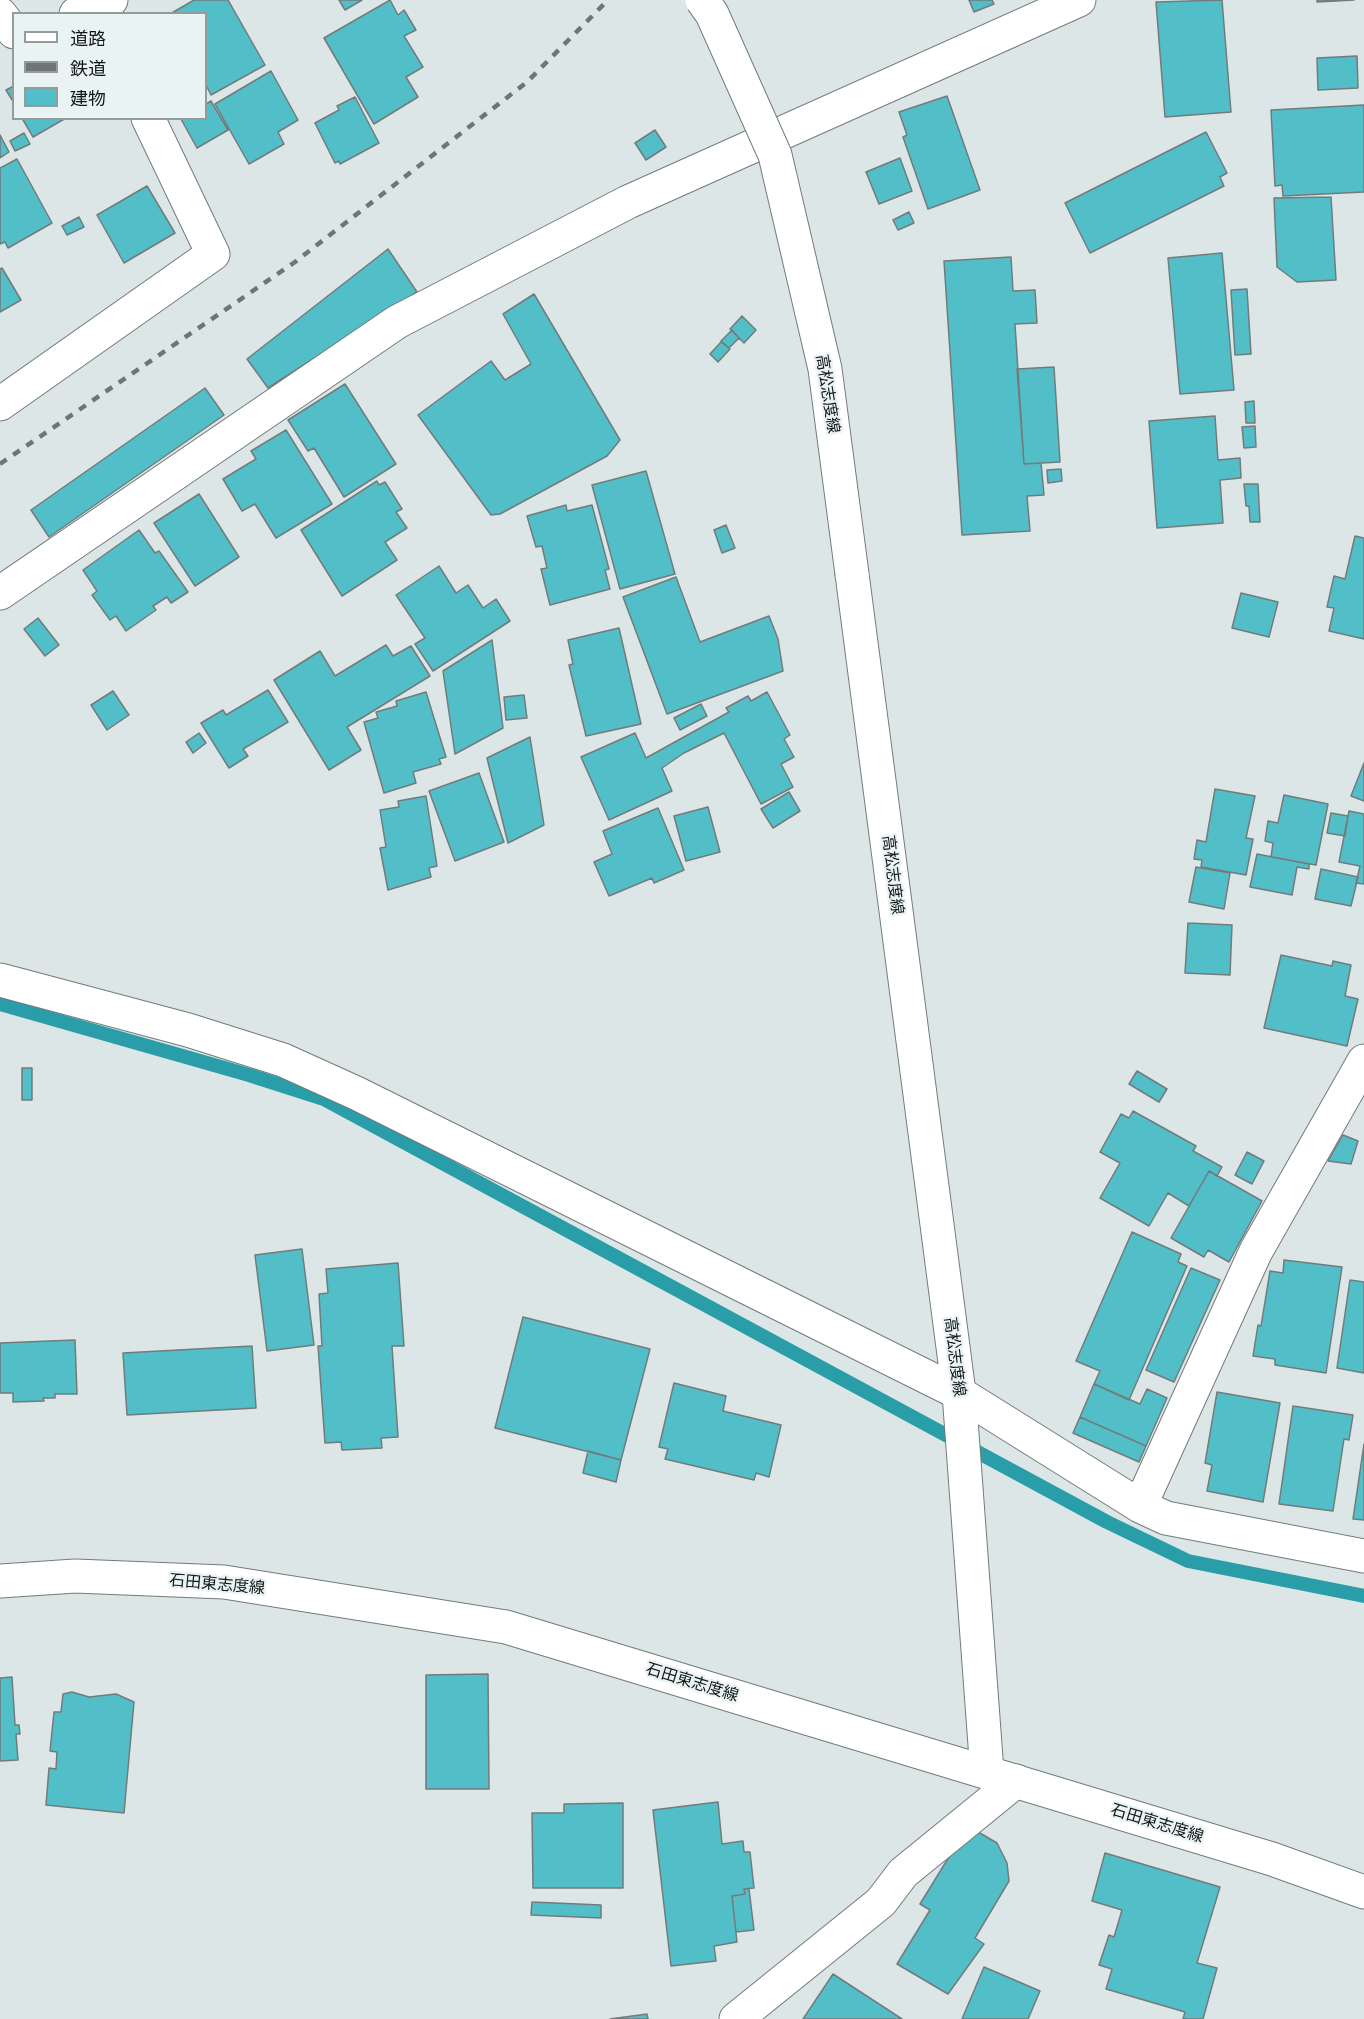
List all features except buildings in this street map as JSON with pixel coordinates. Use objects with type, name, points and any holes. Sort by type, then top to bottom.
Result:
[{"type":"street","name":"高松志度線","points":[[702,0],[712,14],[775,155],[825,369],[959,1393],[1002,1776]]},
{"type":"street","points":[[0,593],[397,322],[628,202],[1079,0]]},
{"type":"street","points":[[0,14],[12,29]]},
{"type":"street","points":[[0,404],[213,254],[149,120]]},
{"type":"street","points":[[0,980],[189,1029],[283,1060],[356,1093],[959,1393],[1140,1506],[1166,1518],[1364,1556]]},
{"type":"street","points":[[1140,1506],[1256,1251],[1364,1060]]},
{"type":"street","name":"石田東志度線","points":[[0,1581],[75,1576],[224,1582],[506,1627],[1272,1859],[1364,1892]]},
{"type":"street","points":[[736,2019],[881,1902],[903,1873],[1002,1776]]},
{"type":"waterway","points":[[0,1004],[249,1075],[324,1099],[1107,1522],[1188,1561],[1364,1596]]},
{"type":"railway","points":[[0,464],[295,262],[527,82],[608,0]]}]
